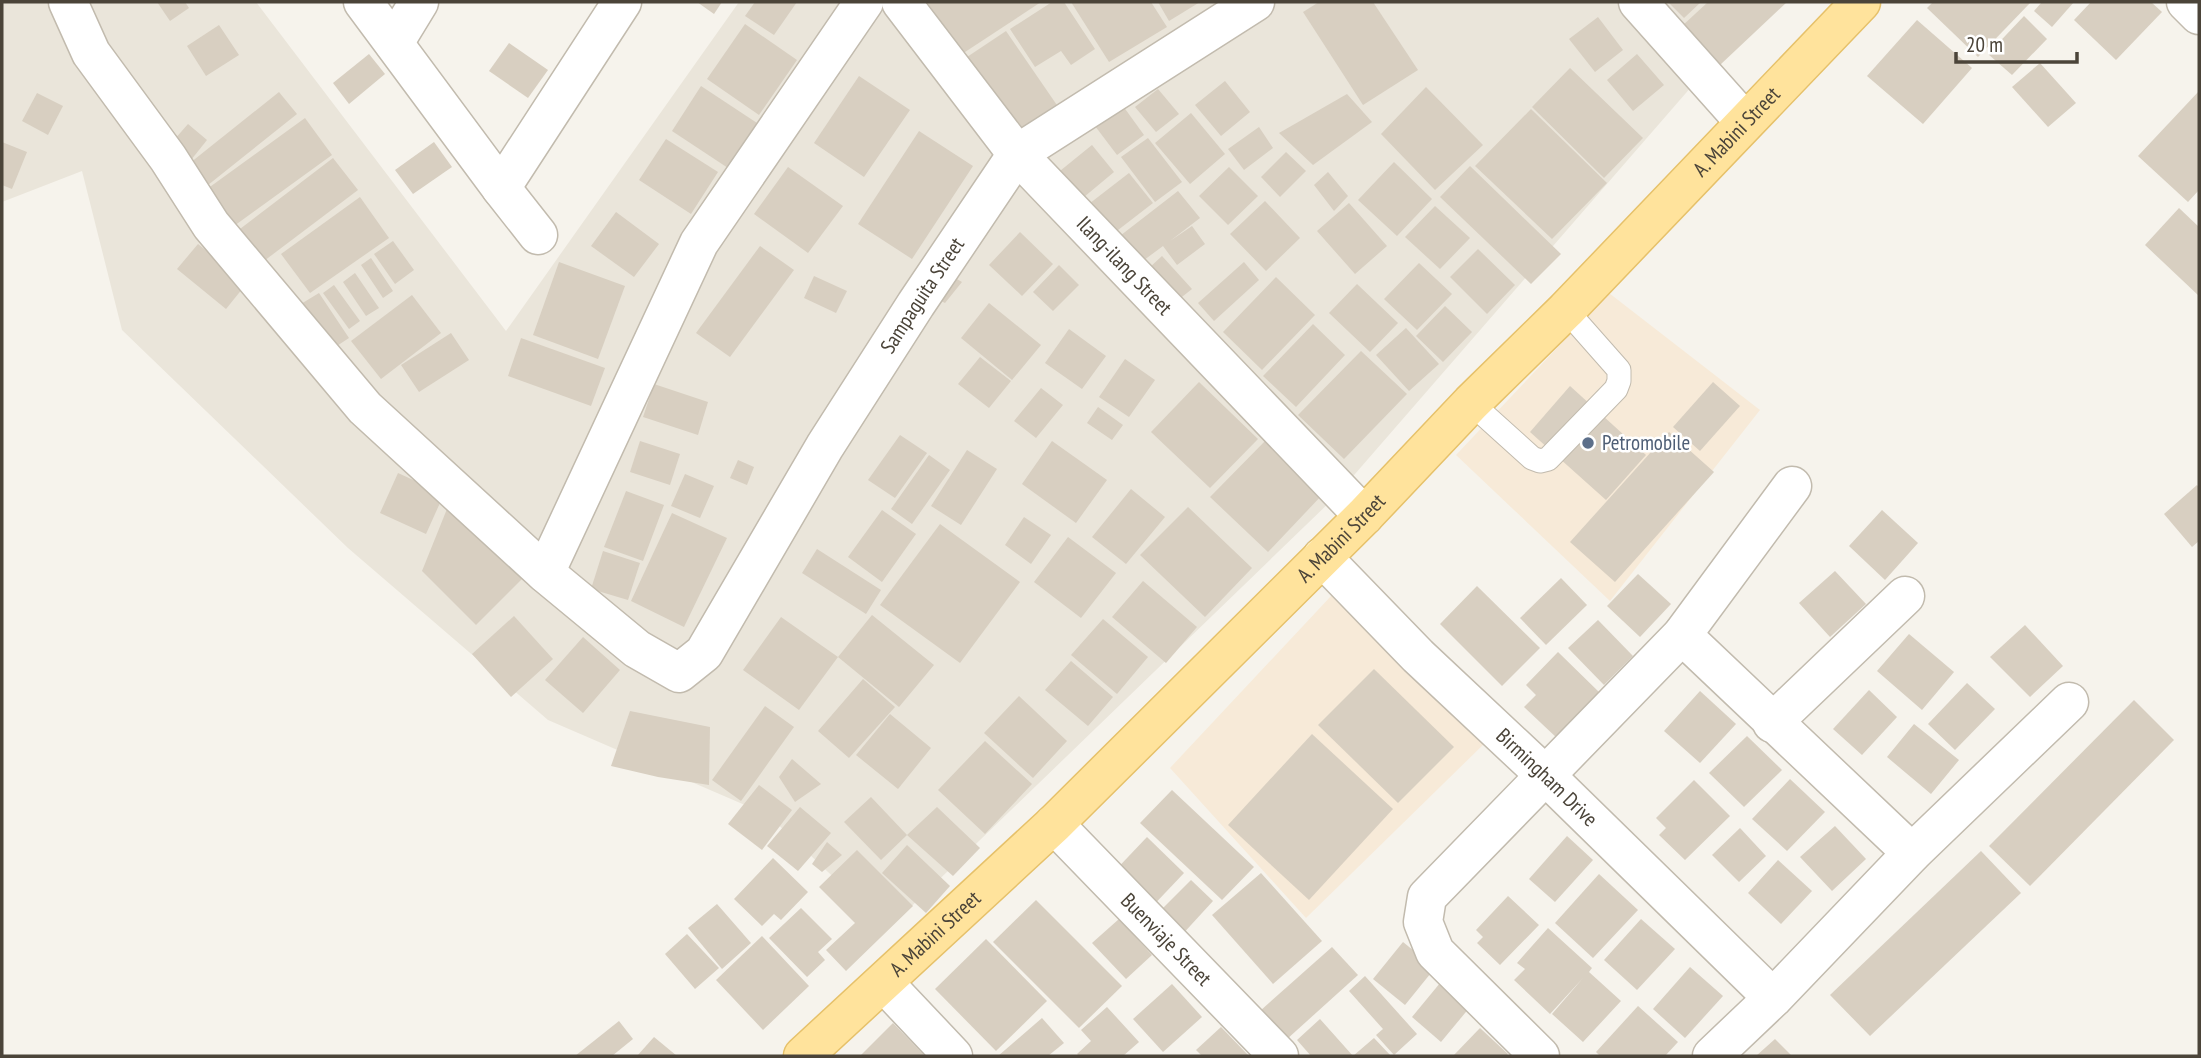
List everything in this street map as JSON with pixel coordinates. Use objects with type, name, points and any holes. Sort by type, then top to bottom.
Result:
[{"type":"main road","name":"A. Mabini Street","points":[[803,1056],[1054,824],[1364,516],[1861,2]]},
{"type":"street","points":[[68,2],[91,52],[168,158],[211,225],[365,408],[545,573],[699,243],[864,2]]},
{"type":"street","points":[[363,2],[538,235]]},
{"type":"street","points":[[394,43],[419,2]]},
{"type":"street","points":[[501,188],[622,2]]},
{"type":"street","name":"Ilang-ilang Street","points":[[901,2],[1017,154],[1364,516]]},
{"type":"street","name":"Sampaguita Street","points":[[545,573],[637,649],[679,673],[704,653],[825,446],[1017,154],[1255,2]]},
{"type":"street","points":[[1638,2],[1745,122]]},
{"type":"street","points":[[2186,2],[2199,15]]},
{"type":"street","points":[[1540,1056],[1435,952],[1423,922],[1427,897],[1682,635],[1792,486]]},
{"type":"street","name":"Birmingham Drive","points":[[1322,557],[1418,656],[1546,776],[1773,998]]},
{"type":"street","points":[[1772,723],[1905,596]]},
{"type":"street","points":[[1682,635],[1912,853]]},
{"type":"street","points":[[1712,1056],[1773,998],[1912,853],[2069,702]]},
{"type":"street","name":"Buenviaje Street","points":[[1054,824],[1279,1056]]},
{"type":"street","points":[[884,983],[953,1056]]},
{"type":"lane","points":[[1471,403],[1532,458],[1541,461],[1548,458],[1616,389],[1619,381],[1619,370],[1566,310]]},
{"type":"shaded area","points":[[2,2],[256,2],[506,331],[739,2],[1765,2],[1335,497],[888,929],[768,815],[548,720],[348,548],[122,330],[82,171],[2,202]]},
{"type":"shaded area","points":[[1609,293],[1760,410],[1610,601],[1456,455]]},
{"type":"shaded area","points":[[1332,595],[1487,741],[1306,918],[1170,768]]},
{"type":"building","points":[[157,2],[185,2],[189,8],[170,21]]},
{"type":"building","points":[[697,2],[722,2],[714,14]]},
{"type":"building","points":[[755,2],[797,2],[774,35],[745,16]]},
{"type":"building","points":[[927,2],[1041,2],[962,54]]},
{"type":"building","points":[[1052,2],[1064,2],[1095,49],[1071,65],[1061,51],[1035,67],[1010,29]]},
{"type":"building","points":[[1071,2],[1151,2],[1167,27],[1109,62]]},
{"type":"building","points":[[1158,2],[1200,2],[1169,21]]},
{"type":"building","points":[[1319,2],[1373,2],[1418,70],[1363,105],[1303,12]]},
{"type":"building","points":[[1668,2],[1701,2],[1684,18]]},
{"type":"building","points":[[1708,2],[1787,2],[1720,65],[1682,26]]},
{"type":"building","points":[[1933,2],[2031,2],[1978,57],[1927,8]]},
{"type":"building","points":[[2042,2],[2074,2],[2052,27],[2034,11]]},
{"type":"building","points":[[2091,2],[2151,2],[2162,12],[2116,60],[2074,20]]},
{"type":"building","points":[[2024,16],[2047,39],[2012,75],[1988,54]]},
{"type":"building","points":[[1598,17],[1623,50],[1595,72],[1569,39]]},
{"type":"building","points":[[1917,20],[1972,68],[1923,124],[1867,76]]},
{"type":"building","points":[[745,24],[797,60],[759,115],[707,79]]},
{"type":"building","points":[[219,25],[239,55],[206,76],[187,46]]},
{"type":"building","points":[[1006,31],[1061,111],[1016,142],[961,61]]},
{"type":"building","points":[[509,43],[548,70],[528,98],[489,71]]},
{"type":"building","points":[[369,54],[385,74],[349,104],[333,83]]},
{"type":"building","points":[[1637,54],[1664,85],[1633,111],[1607,80]]},
{"type":"building","points":[[2040,63],[2076,103],[2048,127],[2012,87]]},
{"type":"building","points":[[1570,68],[1643,138],[1604,178],[1532,107]]},
{"type":"building","points":[[859,76],[910,110],[864,177],[814,143]]},
{"type":"building","points":[[1225,81],[1250,112],[1221,136],[1195,105]]},
{"type":"building","points":[[701,86],[757,123],[728,168],[672,131]]},
{"type":"building","points":[[1426,87],[1483,145],[1435,190],[1381,134]]},
{"type":"building","points":[[1158,89],[1179,114],[1156,132],[1135,107]]},
{"type":"building","points":[[2199,91],[2199,190],[2188,202],[2138,156]]},
{"type":"building","points":[[279,92],[297,114],[203,189],[185,167]]},
{"type":"building","points":[[37,93],[63,106],[48,135],[22,121]]},
{"type":"building","points":[[1347,94],[1372,122],[1313,165],[1279,133]]},
{"type":"building","points":[[1123,106],[1144,135],[1117,155],[1095,126]]},
{"type":"building","points":[[1531,109],[1607,183],[1552,239],[1475,166]]},
{"type":"building","points":[[1191,113],[1225,154],[1190,184],[1155,143]]},
{"type":"building","points":[[305,118],[332,155],[234,226],[207,189]]},
{"type":"building","points":[[188,124],[207,140],[187,165],[167,148]]},
{"type":"building","points":[[1259,127],[1273,148],[1244,170],[1228,149]]},
{"type":"building","points":[[919,131],[973,166],[912,259],[858,224]]},
{"type":"building","points":[[1148,138],[1182,182],[1155,202],[1121,157]]},
{"type":"building","points":[[666,139],[718,172],[691,214],[639,180]]},
{"type":"building","points":[[2,142],[27,152],[12,189],[2,185]]},
{"type":"building","points":[[434,142],[452,167],[413,194],[395,170]]},
{"type":"building","points":[[1092,145],[1114,172],[1078,202],[1055,175]]},
{"type":"building","points":[[1286,152],[1306,171],[1280,197],[1261,177]]},
{"type":"building","points":[[333,158],[358,190],[260,264],[236,232]]},
{"type":"building","points":[[1394,162],[1432,199],[1397,236],[1358,200]]},
{"type":"building","points":[[1470,166],[1561,254],[1531,284],[1440,197]]},
{"type":"building","points":[[788,167],[843,206],[808,253],[754,214]]},
{"type":"building","points":[[1229,167],[1258,196],[1228,225],[1199,196]]},
{"type":"building","points":[[1328,172],[1348,196],[1334,211],[1314,185]]},
{"type":"building","points":[[1129,173],[1153,203],[1109,237],[1085,207]]},
{"type":"building","points":[[1178,191],[1200,218],[1170,241],[1192,226],[1205,244],[1177,265],[1163,246],[1136,266],[1116,239]]},
{"type":"building","points":[[360,197],[389,238],[310,293],[281,254]]},
{"type":"building","points":[[1265,201],[1300,238],[1266,271],[1230,234]]},
{"type":"building","points":[[1349,203],[1387,246],[1355,274],[1317,231]]},
{"type":"building","points":[[1435,206],[1470,238],[1440,269],[1405,237]]},
{"type":"building","points":[[2179,208],[2199,227],[2199,296],[2145,245]]},
{"type":"building","points":[[616,212],[659,244],[634,277],[591,246]]},
{"type":"building","points":[[1020,232],[1053,264],[1022,296],[989,265]]},
{"type":"building","points":[[393,241],[414,270],[395,284],[374,254]]},
{"type":"building","points":[[198,244],[247,283],[226,309],[177,269]]},
{"type":"building","points":[[760,246],[794,270],[730,357],[696,333]]},
{"type":"building","points":[[1478,249],[1515,285],[1487,314],[1450,277]]},
{"type":"building","points":[[1162,256],[1192,289],[1178,300],[1148,269]]},
{"type":"building","points":[[371,258],[393,291],[383,298],[361,265]]},
{"type":"building","points":[[559,262],[625,286],[598,359],[533,335]]},
{"type":"building","points":[[1244,262],[1259,280],[1214,321],[1198,303]]},
{"type":"building","points":[[1419,263],[1452,294],[1417,330],[1384,299]]},
{"type":"building","points":[[1059,265],[1079,285],[1053,311],[1033,292]]},
{"type":"building","points":[[355,273],[379,308],[366,316],[343,282]]},
{"type":"building","points":[[948,274],[962,282],[945,303],[935,298]]},
{"type":"building","points":[[814,276],[847,291],[836,313],[804,298]]},
{"type":"building","points":[[1276,277],[1315,315],[1262,370],[1223,332]]},
{"type":"building","points":[[1357,284],[1398,323],[1370,352],[1329,313]]},
{"type":"building","points":[[334,285],[360,321],[349,329],[323,293]]},
{"type":"building","points":[[319,293],[349,338],[326,353],[296,307]]},
{"type":"building","points":[[412,295],[441,333],[381,379],[351,341]]},
{"type":"building","points":[[989,303],[1041,345],[1012,380],[961,338]]},
{"type":"building","points":[[1445,306],[1472,332],[1443,362],[1416,336]]},
{"type":"building","points":[[1313,324],[1345,355],[1296,407],[1263,376]]},
{"type":"building","points":[[1406,328],[1439,364],[1409,391],[1376,355]]},
{"type":"building","points":[[1069,329],[1106,356],[1082,389],[1045,363]]},
{"type":"building","points":[[451,333],[469,360],[419,392],[401,365]]},
{"type":"building","points":[[521,338],[605,368],[591,406],[508,376]]},
{"type":"building","points":[[1361,351],[1407,394],[1344,459],[1298,415]]},
{"type":"building","points":[[980,357],[1011,381],[989,408],[958,384]]},
{"type":"building","points":[[1125,359],[1155,380],[1129,417],[1099,397]]},
{"type":"building","points":[[1199,382],[1258,439],[1210,488],[1151,432]]},
{"type":"building","points":[[1713,382],[1740,406],[1700,451],[1673,427]]},
{"type":"building","points":[[654,384],[708,402],[698,435],[643,417]]},
{"type":"building","name":"Petromobile","points":[[1570,386],[1646,455],[1606,500],[1530,432]]},
{"type":"building","points":[[1041,388],[1063,405],[1036,438],[1014,421]]},
{"type":"building","points":[[1098,407],[1123,425],[1112,440],[1087,423]]},
{"type":"building","points":[[1669,432],[1714,472],[1615,582],[1570,542]]},
{"type":"building","points":[[900,435],[927,453],[895,498],[868,480]]},
{"type":"building","points":[[1267,439],[1324,493],[1268,552],[1210,497]]},
{"type":"building","points":[[640,441],[680,454],[670,485],[630,472]]},
{"type":"building","points":[[1052,441],[1107,480],[1076,523],[1022,484]]},
{"type":"building","points":[[967,450],[997,469],[961,525],[931,506]]},
{"type":"building","points":[[929,455],[950,470],[912,524],[891,509]]},
{"type":"building","points":[[738,460],[754,467],[747,485],[730,478]]},
{"type":"building","points":[[398,473],[444,494],[426,534],[380,513]]},
{"type":"building","points":[[685,474],[714,486],[700,518],[671,506]]},
{"type":"building","points":[[2197,485],[2199,541],[2192,547],[2164,514]]},
{"type":"building","points":[[1131,489],[1165,517],[1126,564],[1092,537]]},
{"type":"building","points":[[626,491],[664,505],[643,561],[604,547]]},
{"type":"building","points":[[451,499],[527,574],[476,625],[422,571]]},
{"type":"building","points":[[1188,507],[1252,568],[1205,617],[1140,555]]},
{"type":"building","points":[[882,510],[916,534],[882,582],[848,557]]},
{"type":"building","points":[[1882,510],[1918,543],[1885,580],[1849,546]]},
{"type":"building","points":[[672,513],[727,538],[684,627],[631,601]]},
{"type":"building","points":[[1024,517],[1051,535],[1031,564],[1005,545]]},
{"type":"building","points":[[940,524],[1020,582],[960,663],[880,605]]},
{"type":"building","points":[[1068,537],[1116,573],[1081,618],[1034,582]]},
{"type":"building","points":[[817,549],[881,590],[866,614],[802,573]]},
{"type":"building","points":[[603,551],[640,563],[628,600],[591,589]]},
{"type":"building","points":[[1835,571],[1866,604],[1830,637],[1799,603]]},
{"type":"building","points":[[1638,574],[1671,604],[1640,637],[1607,606]]},
{"type":"building","points":[[1561,578],[1587,605],[1546,645],[1520,618]]},
{"type":"building","points":[[1143,581],[1197,627],[1166,663],[1112,617]]},
{"type":"building","points":[[1477,586],[1540,648],[1502,686],[1440,624]]},
{"type":"building","points":[[872,615],[934,665],[899,707],[838,657]]},
{"type":"building","points":[[514,616],[553,659],[511,697],[472,654]]},
{"type":"building","points":[[781,617],[838,657],[799,710],[743,670]]},
{"type":"building","points":[[1103,619],[1148,657],[1117,694],[1071,655]]},
{"type":"building","points":[[1598,620],[1633,656],[1604,685],[1568,648]]},
{"type":"building","points":[[2025,625],[2063,666],[2030,697],[1990,657]]},
{"type":"building","points":[[1909,634],[1954,672],[1922,710],[1877,671]]},
{"type":"building","points":[[583,637],[620,670],[583,713],[545,680]]},
{"type":"building","points":[[1558,652],[1601,694],[1558,739],[1524,707],[1536,695],[1526,685]]},
{"type":"building","points":[[1071,661],[1113,697],[1088,726],[1045,690]]},
{"type":"building","points":[[1374,669],[1454,747],[1398,803],[1318,725]]},
{"type":"building","points":[[863,679],[895,707],[849,758],[818,731]]},
{"type":"building","points":[[1967,683],[1995,709],[1955,750],[1928,724]]},
{"type":"building","points":[[1869,690],[1897,717],[1862,755],[1833,729]]},
{"type":"building","points":[[1700,691],[1736,724],[1700,763],[1664,731]]},
{"type":"building","points":[[1019,696],[1067,741],[1033,778],[984,733]]},
{"type":"building","points":[[2134,700],[2174,740],[2030,886],[1989,846]]},
{"type":"building","points":[[765,706],[794,727],[741,801],[712,780]]},
{"type":"building","points":[[630,711],[710,727],[709,785],[611,766]]},
{"type":"building","points":[[890,714],[931,748],[898,789],[856,755]]},
{"type":"building","points":[[1914,724],[1959,760],[1931,794],[1887,757]]},
{"type":"building","points":[[1312,734],[1393,809],[1309,900],[1228,825]]},
{"type":"building","points":[[1747,736],[1782,770],[1744,807],[1709,773]]},
{"type":"building","points":[[985,741],[1032,784],[985,834],[938,790]]},
{"type":"building","points":[[792,759],[821,784],[795,802],[779,777]]},
{"type":"building","points":[[1790,779],[1825,812],[1787,851],[1752,819]]},
{"type":"building","points":[[1694,780],[1730,816],[1685,860],[1659,835],[1666,828],[1656,818]]},
{"type":"building","points":[[759,785],[792,810],[762,850],[728,824]]},
{"type":"building","points":[[1172,790],[1254,867],[1222,900],[1140,823]]},
{"type":"building","points":[[871,797],[907,835],[881,860],[844,822]]},
{"type":"building","points":[[800,807],[831,833],[798,871],[767,846]]},
{"type":"building","points":[[937,807],[980,848],[953,876],[907,835]]},
{"type":"building","points":[[1835,826],[1866,859],[1832,891],[1800,857]]},
{"type":"building","points":[[1740,828],[1766,856],[1739,882],[1712,855]]},
{"type":"building","points":[[1567,836],[1593,860],[1555,902],[1529,879]]},
{"type":"building","points":[[1147,837],[1184,873],[1147,912],[1109,877]]},
{"type":"building","points":[[827,842],[842,855],[822,872],[812,864]]},
{"type":"building","points":[[907,845],[950,886],[926,913],[882,873]]},
{"type":"building","points":[[857,850],[913,906],[846,971],[826,950],[855,923],[819,887]]},
{"type":"building","points":[[1981,851],[2021,893],[1870,1036],[1830,995]]},
{"type":"building","points":[[773,858],[808,892],[781,920],[774,914],[762,926],[734,899]]},
{"type":"building","points":[[1778,860],[1812,891],[1781,924],[1748,893]]},
{"type":"building","points":[[1261,873],[1322,941],[1273,984],[1212,915]]},
{"type":"building","points":[[1599,874],[1638,910],[1593,958],[1555,923]]},
{"type":"building","points":[[1191,880],[1213,901],[1180,937],[1156,915]]},
{"type":"building","points":[[1508,896],[1539,925],[1500,965],[1477,943],[1483,937],[1476,930]]},
{"type":"building","points":[[1036,900],[1122,986],[1079,1028],[993,942]]},
{"type":"building","points":[[717,904],[751,943],[722,969],[688,928]]},
{"type":"building","points":[[801,908],[832,939],[818,952],[825,960],[807,977],[769,938]]},
{"type":"building","points":[[1119,919],[1152,955],[1126,979],[1092,943]]},
{"type":"building","points":[[1641,919],[1675,949],[1637,990],[1604,960]]},
{"type":"building","points":[[1548,928],[1592,968],[1589,972],[1621,1001],[1583,1042],[1552,1014],[1583,978],[1550,1014],[1514,980],[1525,969],[1517,963]]},
{"type":"building","points":[[687,934],[719,968],[695,989],[665,954]]},
{"type":"building","points":[[762,936],[809,986],[763,1030],[716,980]]},
{"type":"building","points":[[986,939],[1047,1001],[996,1051],[935,989]]},
{"type":"building","points":[[1403,942],[1435,968],[1405,1005],[1373,979]]},
{"type":"building","points":[[1332,947],[1358,975],[1286,1040],[1260,1011]]},
{"type":"building","points":[[1690,967],[1723,996],[1685,1038],[1653,1009]]},
{"type":"building","points":[[1365,976],[1417,1034],[1394,1055],[1376,1035],[1383,1029],[1349,991]]},
{"type":"building","points":[[1445,977],[1475,1001],[1441,1042],[1412,1017]]},
{"type":"building","points":[[1172,984],[1202,1017],[1163,1052],[1133,1019]]},
{"type":"building","points":[[1638,1006],[1678,1042],[1665,1056],[1600,1056],[1596,1052]]},
{"type":"building","points":[[1107,1007],[1139,1042],[1123,1056],[1079,1056],[1077,1054],[1091,1041],[1081,1030]]},
{"type":"building","points":[[1042,1018],[1064,1043],[1048,1056],[998,1056]]},
{"type":"building","points":[[1320,1019],[1353,1056],[1311,1056],[1297,1040]]},
{"type":"building","points":[[619,1021],[633,1039],[612,1056],[575,1056]]},
{"type":"building","points":[[893,1023],[925,1056],[860,1056]]},
{"type":"building","points":[[1221,1027],[1249,1056],[1202,1056],[1196,1050]]},
{"type":"building","points":[[1480,1028],[1508,1054],[1453,1056]]},
{"type":"building","points":[[654,1037],[677,1056],[637,1056]]},
{"type":"building","points":[[1374,1038],[1391,1056],[1353,1056]]},
{"type":"building","points":[[1775,1039],[1792,1056],[1756,1056]]},
{"type":"place","name":"Petromobile","points":[[1588,443]]}]
